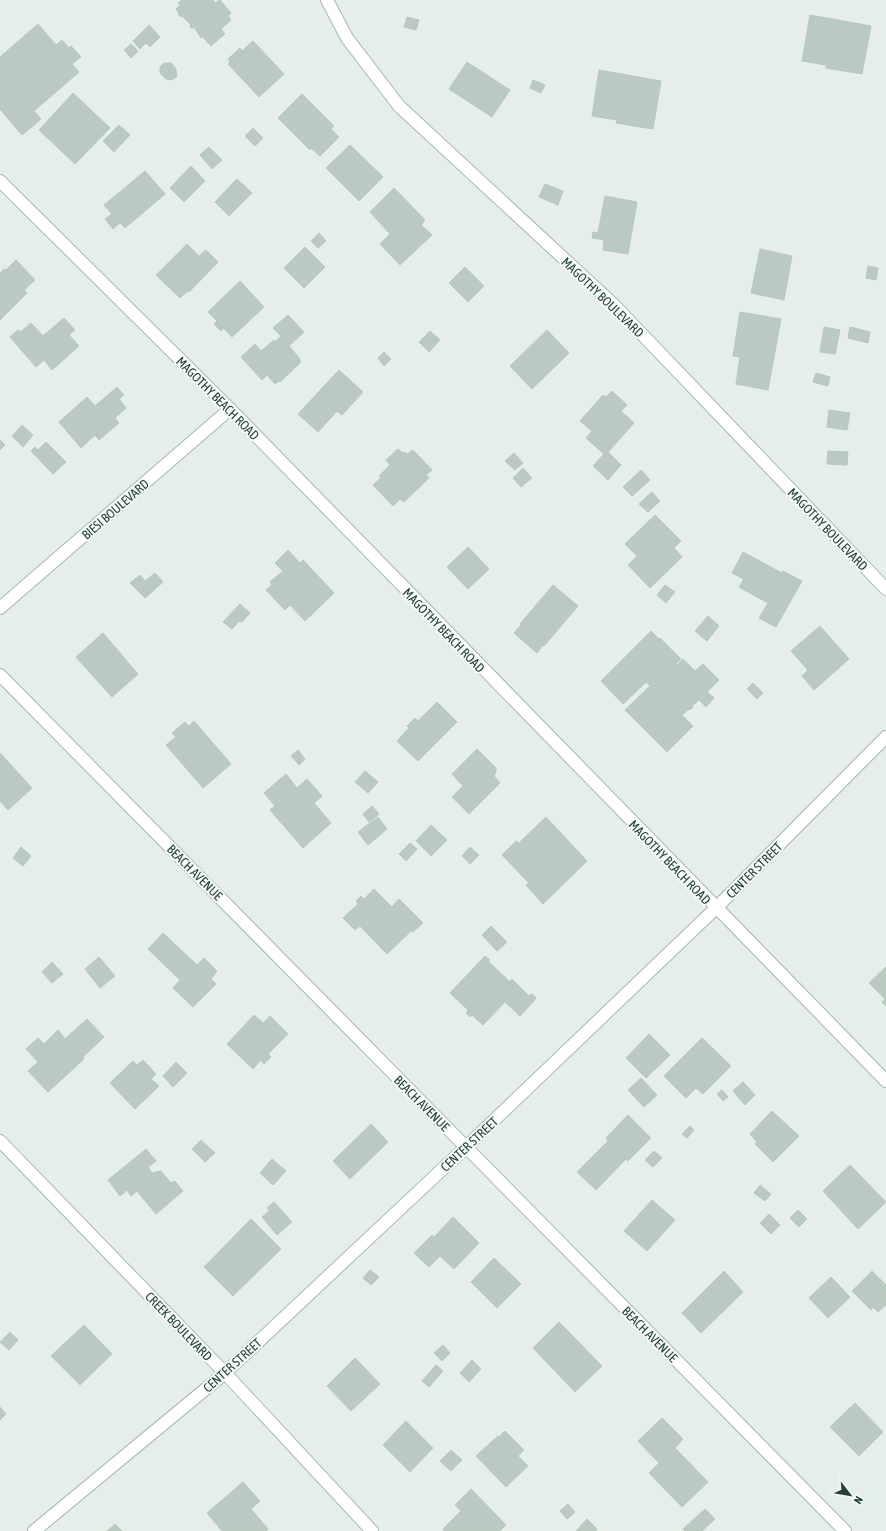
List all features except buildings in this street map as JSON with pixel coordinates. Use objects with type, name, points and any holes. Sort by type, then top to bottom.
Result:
[{"type":"street","name":"MAGOTHY BOULEVARD","points":[[327,0],[347,38],[400,106],[614,305],[886,589]]},
{"type":"street","name":"MAGOTHY BEACH ROAD","points":[[0,181],[230,409],[886,1081]]},
{"type":"street","name":"BIESI BOULEVARD","points":[[0,608],[230,409]]},
{"type":"street","name":"BEACH AVENUE","points":[[0,675],[845,1531]]},
{"type":"street","name":"CENTER STREET","points":[[34,1531],[225,1373],[466,1147],[716,908],[886,737]]},
{"type":"street","name":"CREEK BOULEVARD","points":[[0,1141],[225,1373],[372,1531]]}]
